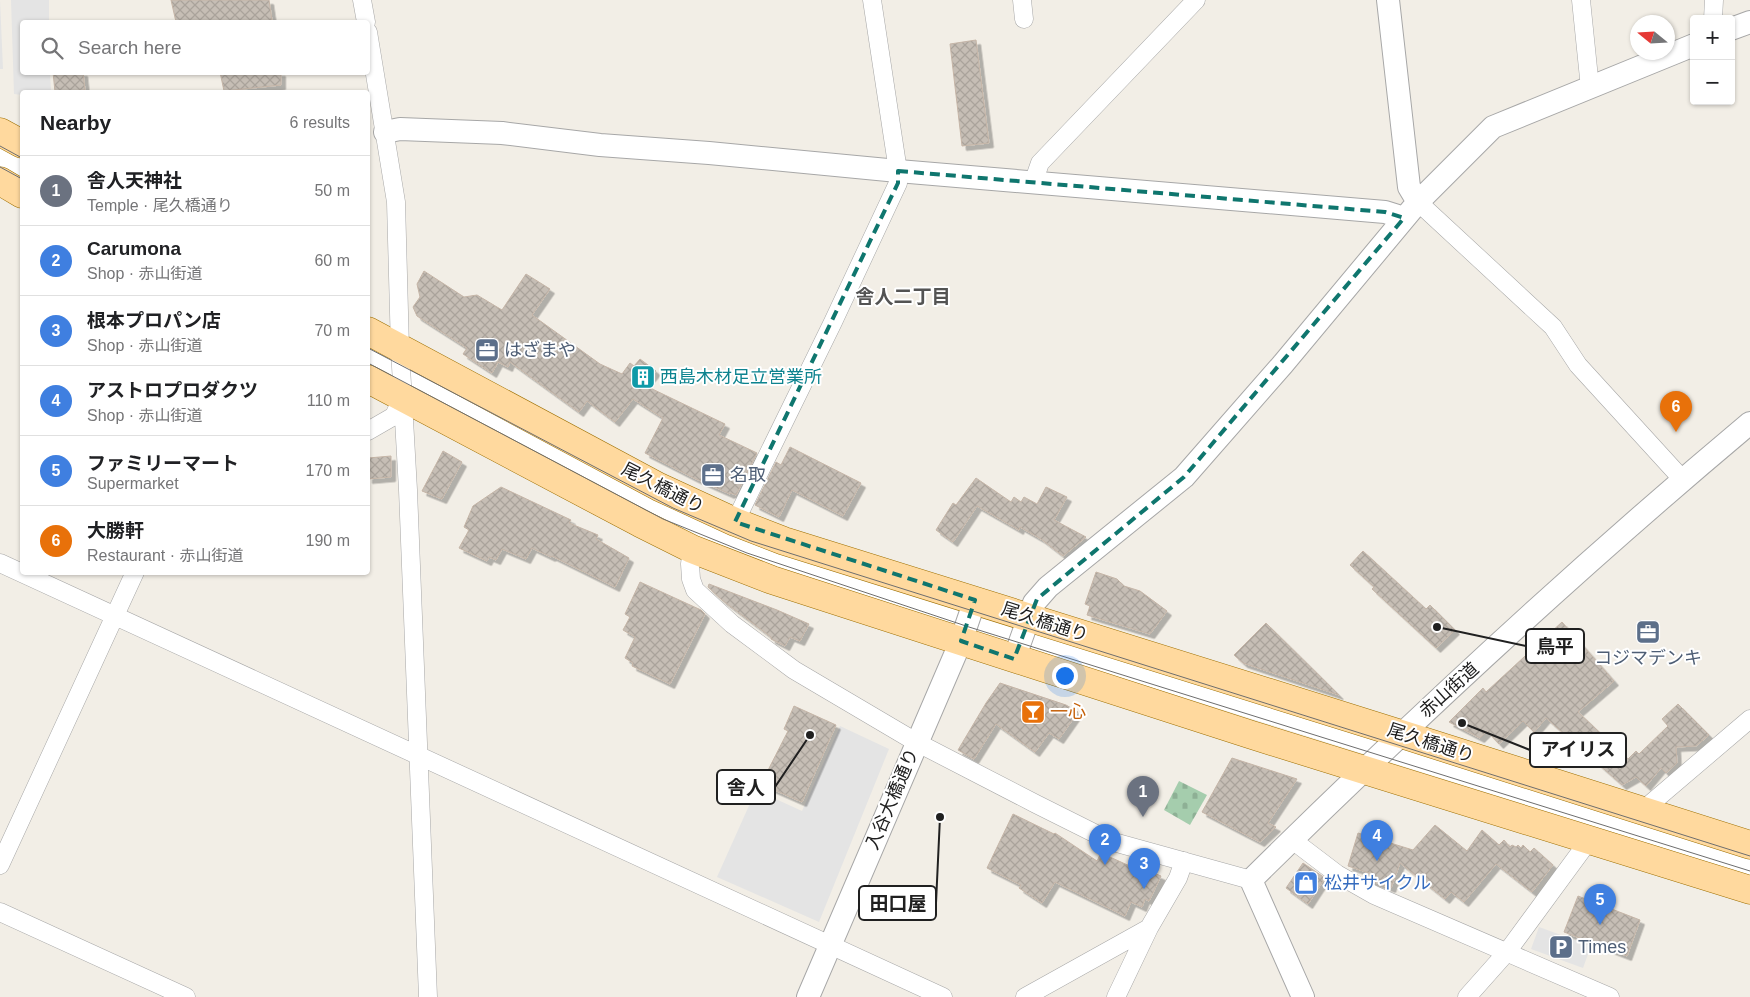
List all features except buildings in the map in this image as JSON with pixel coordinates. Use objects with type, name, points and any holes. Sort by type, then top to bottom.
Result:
[{"type":"main road","points":[[0,132],[20,143]]},
{"type":"main road","points":[[0,182],[20,193]]},
{"type":"main road","name":"尾久橋通り","points":[[370,333],[659,487],[735,522],[784,541],[1750,845]]},
{"type":"main road","points":[[370,380],[692,549],[772,580],[1014,659],[1750,890]]},
{"type":"street","points":[[362,0],[366,20]]},
{"type":"street","points":[[735,522],[898,184],[898,172],[872,0]]},
{"type":"street","points":[[1022,0],[1024,19]]},
{"type":"street","points":[[1033,183],[1040,163],[1196,0]]},
{"type":"street","points":[[1388,0],[1411,210]]},
{"type":"street","points":[[1581,0],[1590,88]]},
{"type":"street","points":[[1714,0],[1714,15]]},
{"type":"street","points":[[1735,28],[1750,22]]},
{"type":"street","points":[[370,44],[396,202],[400,349],[428,997]]},
{"type":"street","points":[[1014,659],[1028,617],[1037,599],[1048,587],[1184,477],[1283,364],[1411,210],[1493,127],[1690,47]]},
{"type":"street","points":[[385,132],[400,129],[502,132],[600,145],[709,153],[898,172],[1375,212],[1411,210],[1553,327],[1578,365],[1683,480]]},
{"type":"street","points":[[370,430],[394,416],[402,398]]},
{"type":"street","name":"赤山街道","points":[[1251,880],[1401,734],[1561,588],[1750,423]]},
{"type":"street","points":[[692,549],[690,564],[694,590],[732,624],[794,670],[916,742],[1110,841],[1251,880],[1304,997]]},
{"type":"street","points":[[0,563],[20,572]]},
{"type":"street","points":[[26,575],[419,754],[943,997]]},
{"type":"street","points":[[0,865],[134,575]]},
{"type":"street","name":"入谷大橋通り","points":[[808,997],[961,641],[975,600]]},
{"type":"street","points":[[1642,811],[1749,721]]},
{"type":"street","points":[[1291,839],[1337,874],[1374,895],[1610,997]]},
{"type":"street","points":[[1467,997],[1507,952],[1590,839]]},
{"type":"street","points":[[1116,997],[1149,928],[1178,878],[1184,861]]},
{"type":"street","points":[[0,912],[186,997]]},
{"type":"street","points":[[1025,997],[1149,928]]},
{"type":"highlighted area","points":[[898,171],[1385,212],[1404,218],[1184,477],[1037,599],[1014,659],[961,641],[975,600],[735,522],[898,183]]},
{"type":"green space","points":[[1179,781],[1207,795],[1190,825],[1164,810]]},
{"type":"shaded area","points":[[0,0],[3,69],[0,69]]},
{"type":"shaded area","points":[[11,0],[49,0],[49,20],[20,20],[20,75],[50,75],[51,90],[20,90],[20,95],[14,94]]},
{"type":"shaded area","points":[[840,726],[889,749],[819,922],[717,877],[756,790],[802,811]]},
{"type":"shaded area","name":"Times","points":[[1539,927],[1591,946],[1583,968],[1531,949]]},
{"type":"pier","points":[[0,142],[20,153],[20,182],[0,171]]},
{"type":"pier","points":[[370,345],[674,505],[1750,853],[1750,875],[968,630],[746,556],[662,522],[370,368]]},
{"type":"tram line","points":[[0,146],[20,157]]},
{"type":"tram line","points":[[0,167],[20,178]]},
{"type":"tram line","points":[[370,349],[673,508],[751,541],[1750,856]]},
{"type":"tram line","points":[[370,364],[663,519],[747,553],[969,627],[1750,871]]},
{"type":"place","name":"はざまや","points":[[487,350]]},
{"type":"place","name":"西島木材足立営業所","points":[[643,377]]},
{"type":"place","name":"大勝軒","points":[[1676,432]]},
{"type":"place","name":"名取","points":[[713,475]]},
{"type":"place","name":"鳥平","points":[[1437,627]]},
{"type":"place","name":"コジマデンキ","points":[[1648,632]]},
{"type":"place","name":"一心","points":[[1033,712]]},
{"type":"place","name":"アイリス","points":[[1462,723]]},
{"type":"place","name":"舎人","points":[[810,735]]},
{"type":"place","name":"田口屋","points":[[940,817]]},
{"type":"place","name":"舎人天神社","points":[[1143,817]]},
{"type":"place","name":"アストロプロダクツ","points":[[1377,861]]},
{"type":"place","name":"Carumona","points":[[1105,865]]},
{"type":"place","name":"松井サイクル","points":[[1306,883]]},
{"type":"place","name":"根本プロパン店","points":[[1144,889]]},
{"type":"place","name":"ファミリーマート","points":[[1600,925]]},
{"type":"place","name":"Times","points":[[1561,947]]},
{"type":"district","name":"舎人二丁目","points":[[903,296]]}]
